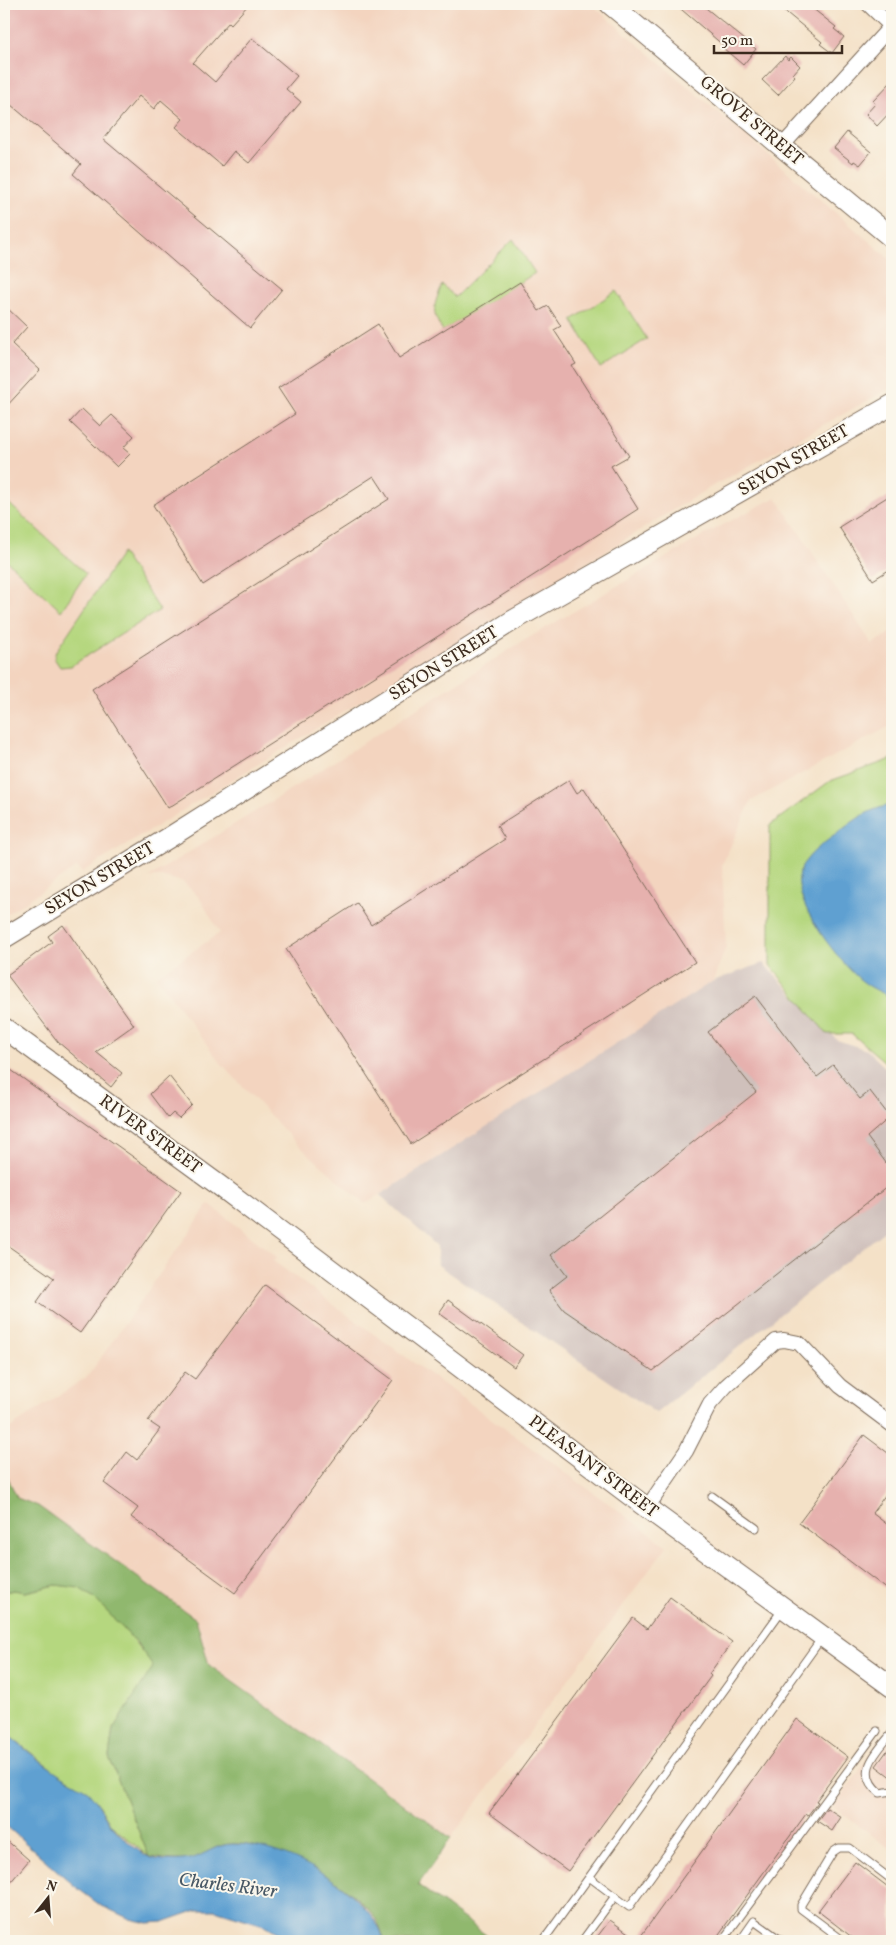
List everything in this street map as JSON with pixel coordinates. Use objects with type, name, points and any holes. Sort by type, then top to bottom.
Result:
[{"type":"street","name":"GROVE STREET","points":[[610,4],[892,238]]},
{"type":"street","points":[[782,146],[892,25],[868,4]]},
{"type":"street","name":"SEYON STREET","points":[[4,938],[170,837],[512,621],[892,405]]},
{"type":"street","name":"RIVER STREET","points":[[4,1028],[296,1243]]},
{"type":"street","name":"PLEASANT STREET","points":[[296,1243],[647,1508],[892,1687]]},
{"type":"street","points":[[647,1508],[686,1451],[704,1415],[718,1395],[776,1341],[784,1340],[799,1343],[840,1386],[892,1425]]},
{"type":"lane","points":[[712,1496],[756,1528]]},
{"type":"lane","points":[[543,1941],[784,1608]]},
{"type":"lane","points":[[589,1878],[629,1907],[823,1636]]},
{"type":"lane","points":[[722,1941],[878,1731]]},
{"type":"lane","points":[[892,1733],[870,1761],[867,1773],[870,1785],[880,1793],[892,1790]]},
{"type":"lane","points":[[844,1941],[801,1910],[801,1905],[832,1852],[839,1848],[850,1848],[892,1880]]},
{"type":"lane","points":[[582,1941],[615,1896]]},
{"type":"lane","points":[[740,1941],[754,1921],[782,1941]]},
{"type":"shaded area","points":[[4,4],[591,4],[892,261],[892,387],[709,488],[82,872],[77,867],[4,916]]},
{"type":"shaded area","points":[[776,497],[872,644],[892,632],[892,725],[751,801],[722,865],[726,947],[713,981],[655,1024],[365,1204],[296,1143],[220,1062],[156,976],[220,933],[199,897],[183,882],[165,877],[149,877],[520,643],[706,534]]},
{"type":"shaded area","points":[[763,963],[837,1040],[867,1050],[892,1074],[892,1225],[656,1413],[438,1265],[437,1246],[380,1195],[713,981]]},
{"type":"shaded area","points":[[209,1204],[278,1258],[273,1261],[667,1546],[451,1838],[209,1665],[196,1619],[38,1506],[17,1498],[4,1469],[4,1432],[88,1376]]},
{"type":"shaded area","points":[[892,1726],[892,1850],[833,1807]]},
{"type":"green space","points":[[513,239],[535,273],[443,331],[435,313],[437,298],[442,285],[455,297]]},
{"type":"green space","points":[[616,291],[647,339],[601,368],[572,320]]},
{"type":"green space","points":[[4,499],[86,574],[61,611],[4,558]]},
{"type":"green space","points":[[122,553],[160,610],[71,666],[60,667],[54,658],[56,651]]},
{"type":"green space","points":[[892,759],[892,1068],[852,1034],[827,1034],[770,965],[770,825],[830,781]]},
{"type":"green space","points":[[4,1469],[17,1498],[38,1506],[196,1619],[209,1665],[451,1838],[418,1885],[494,1941],[383,1941],[378,1923],[365,1906],[346,1889],[296,1861],[271,1851],[248,1845],[225,1845],[186,1860],[149,1857],[109,1757],[113,1729],[153,1667],[136,1642],[94,1598],[79,1588],[56,1585],[25,1592],[14,1590],[4,1592]]},
{"type":"green space","points":[[56,1585],[79,1588],[98,1601],[119,1623],[154,1667],[113,1729],[109,1757],[149,1857],[111,1825],[100,1806],[85,1789],[56,1772],[4,1732],[4,1592],[14,1590],[25,1592]]},
{"type":"water","points":[[892,805],[892,997],[862,981],[831,948],[820,933],[804,902],[799,888],[799,876],[809,856],[827,841],[864,815],[884,806]]},
{"type":"water","name":"Charles River","points":[[4,1732],[62,1776],[89,1792],[111,1825],[129,1843],[145,1855],[158,1859],[186,1860],[221,1846],[233,1844],[271,1850],[291,1857],[311,1866],[346,1890],[373,1918],[381,1932],[383,1941],[291,1941],[267,1926],[215,1910],[197,1910],[163,1922],[148,1923],[130,1919],[100,1905],[77,1888],[4,1824]]},
{"type":"building","points":[[4,4],[249,4],[231,24],[229,22],[193,63],[215,82],[252,38],[297,76],[286,89],[301,102],[249,163],[234,151],[222,166],[176,127],[183,119],[161,100],[154,109],[139,96],[103,139],[282,289],[250,328],[73,174],[81,164],[4,99]]},
{"type":"building","points":[[675,4],[701,4],[756,49],[743,65]]},
{"type":"building","points":[[776,4],[807,4],[836,27],[834,29],[844,37],[832,53],[820,44],[822,42]]},
{"type":"building","points":[[785,56],[788,60],[791,57],[800,66],[793,74],[795,76],[778,95],[762,80]]},
{"type":"building","points":[[892,81],[892,110],[877,126],[866,114],[875,104],[873,101]]},
{"type":"building","points":[[847,132],[871,152],[860,165],[854,161],[853,163],[834,148]]},
{"type":"building","points":[[520,282],[539,311],[548,306],[561,326],[554,330],[576,364],[572,366],[629,456],[611,466],[638,509],[168,808],[92,689],[389,499],[374,476],[203,585],[153,505],[295,414],[278,388],[378,324],[399,358]]},
{"type":"building","points":[[4,305],[27,327],[12,344],[40,370],[4,409]]},
{"type":"building","points":[[82,409],[100,426],[112,415],[134,436],[123,448],[130,454],[117,467],[70,422]]},
{"type":"building","points":[[892,494],[892,568],[873,580],[839,527]]},
{"type":"building","points":[[569,780],[577,793],[584,788],[695,962],[411,1144],[286,949],[357,903],[371,925],[505,839],[497,826]]},
{"type":"building","points":[[63,925],[134,1025],[96,1052],[122,1073],[111,1087],[58,1042],[7,975],[52,942],[48,936]]},
{"type":"building","points":[[755,996],[817,1077],[833,1065],[860,1099],[870,1091],[890,1117],[867,1137],[892,1171],[892,1183],[653,1371],[564,1310],[549,1290],[567,1276],[551,1255],[756,1092],[708,1032]]},
{"type":"building","points":[[4,1065],[181,1191],[80,1333],[37,1302],[54,1278],[4,1243]]},
{"type":"building","points":[[169,1076],[192,1105],[179,1118],[173,1113],[168,1118],[150,1094]]},
{"type":"building","points":[[265,1285],[393,1380],[235,1593],[131,1517],[138,1508],[104,1483],[127,1452],[137,1460],[160,1429],[148,1421],[185,1372],[195,1379]]},
{"type":"building","points":[[448,1300],[523,1355],[514,1367],[439,1313]]},
{"type":"building","points":[[864,1435],[892,1456],[892,1486],[872,1513],[892,1528],[892,1593],[799,1523]]},
{"type":"building","points":[[670,1597],[732,1642],[709,1674],[711,1676],[568,1871],[489,1813],[633,1618],[647,1629]]},
{"type":"building","points":[[797,1719],[848,1757],[816,1801],[818,1802],[808,1815],[806,1814],[714,1941],[594,1941],[610,1920],[638,1940]]},
{"type":"building","points":[[892,1744],[892,1778],[876,1766]]},
{"type":"building","points":[[827,1808],[841,1817],[832,1831],[817,1821]]},
{"type":"building","points":[[4,1838],[29,1860],[4,1890]]},
{"type":"building","points":[[855,1862],[892,1890],[892,1941],[857,1941],[818,1911]]}]
